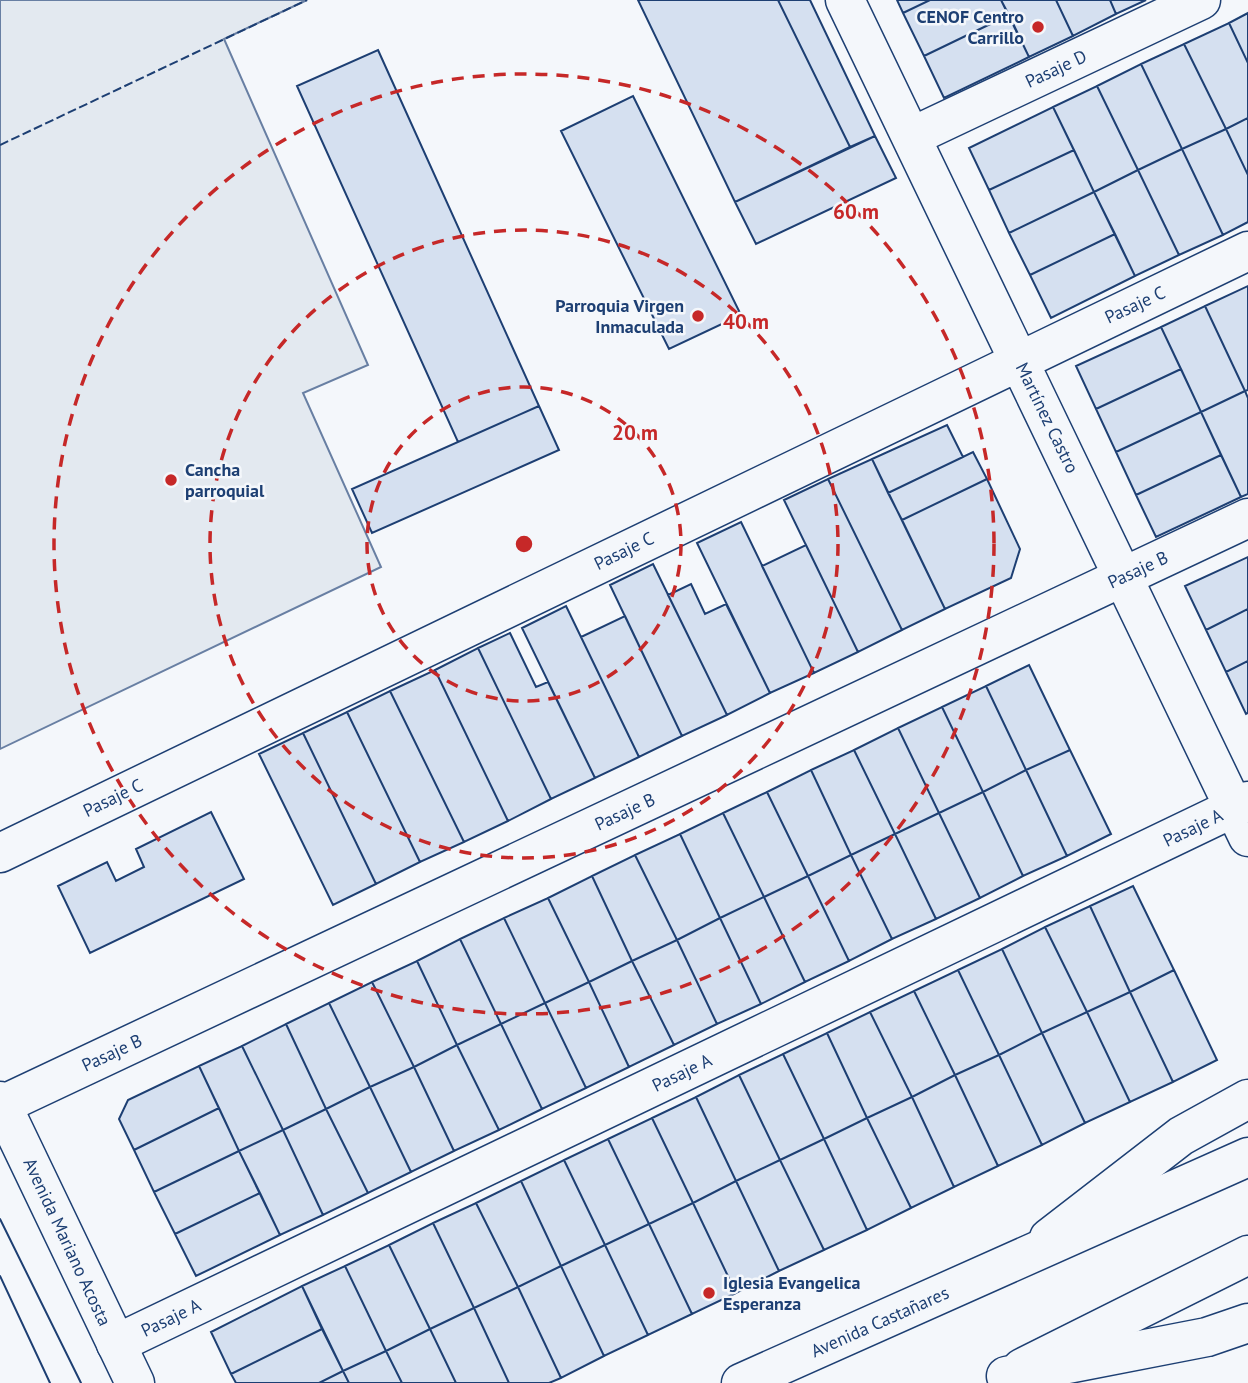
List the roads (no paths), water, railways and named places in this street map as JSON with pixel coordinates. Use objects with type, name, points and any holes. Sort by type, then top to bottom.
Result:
[{"type":"main road","name":"Martínez Castro","points":[[845,0],[1124,578],[1243,816]]},
{"type":"main road","name":"Pasaje D","points":[[911,137],[1201,0]]},
{"type":"main road","name":"Pasaje C","points":[[0,853],[1248,251]]},
{"type":"main road","name":"Pasaje B","points":[[1,1103],[1248,518]]},
{"type":"main road","name":"Pasaje A","points":[[116,1345],[1243,816]]},
{"type":"main road","name":"Avenida Castañares","points":[[1020,1261],[1181,1136],[1248,1099]]},
{"type":"main road","name":"Avenida Mariano Acosta","points":[[1,1103],[135,1383]]},
{"type":"main road","name":"Avenida Castañares","points":[[741,1383],[1020,1261],[1248,1157]]},
{"type":"main road","points":[[999,1380],[1248,1255]]},
{"type":"main road","points":[[999,1380],[1207,1337],[1248,1323]]},
{"type":"tram line","points":[[0,1219],[81,1383]]},
{"type":"tram line","points":[[0,1276],[50,1383]]},
{"type":"place","name":"CENOF Centro Carrillo","points":[[1038,27]]},
{"type":"place","name":"Parroquia Virgen Inmaculada","points":[[698,316]]},
{"type":"place","name":"Cancha parroquial","points":[[171,480]]},
{"type":"place","name":"Iglesia Evangelica Esperanza","points":[[709,1293]]}]
